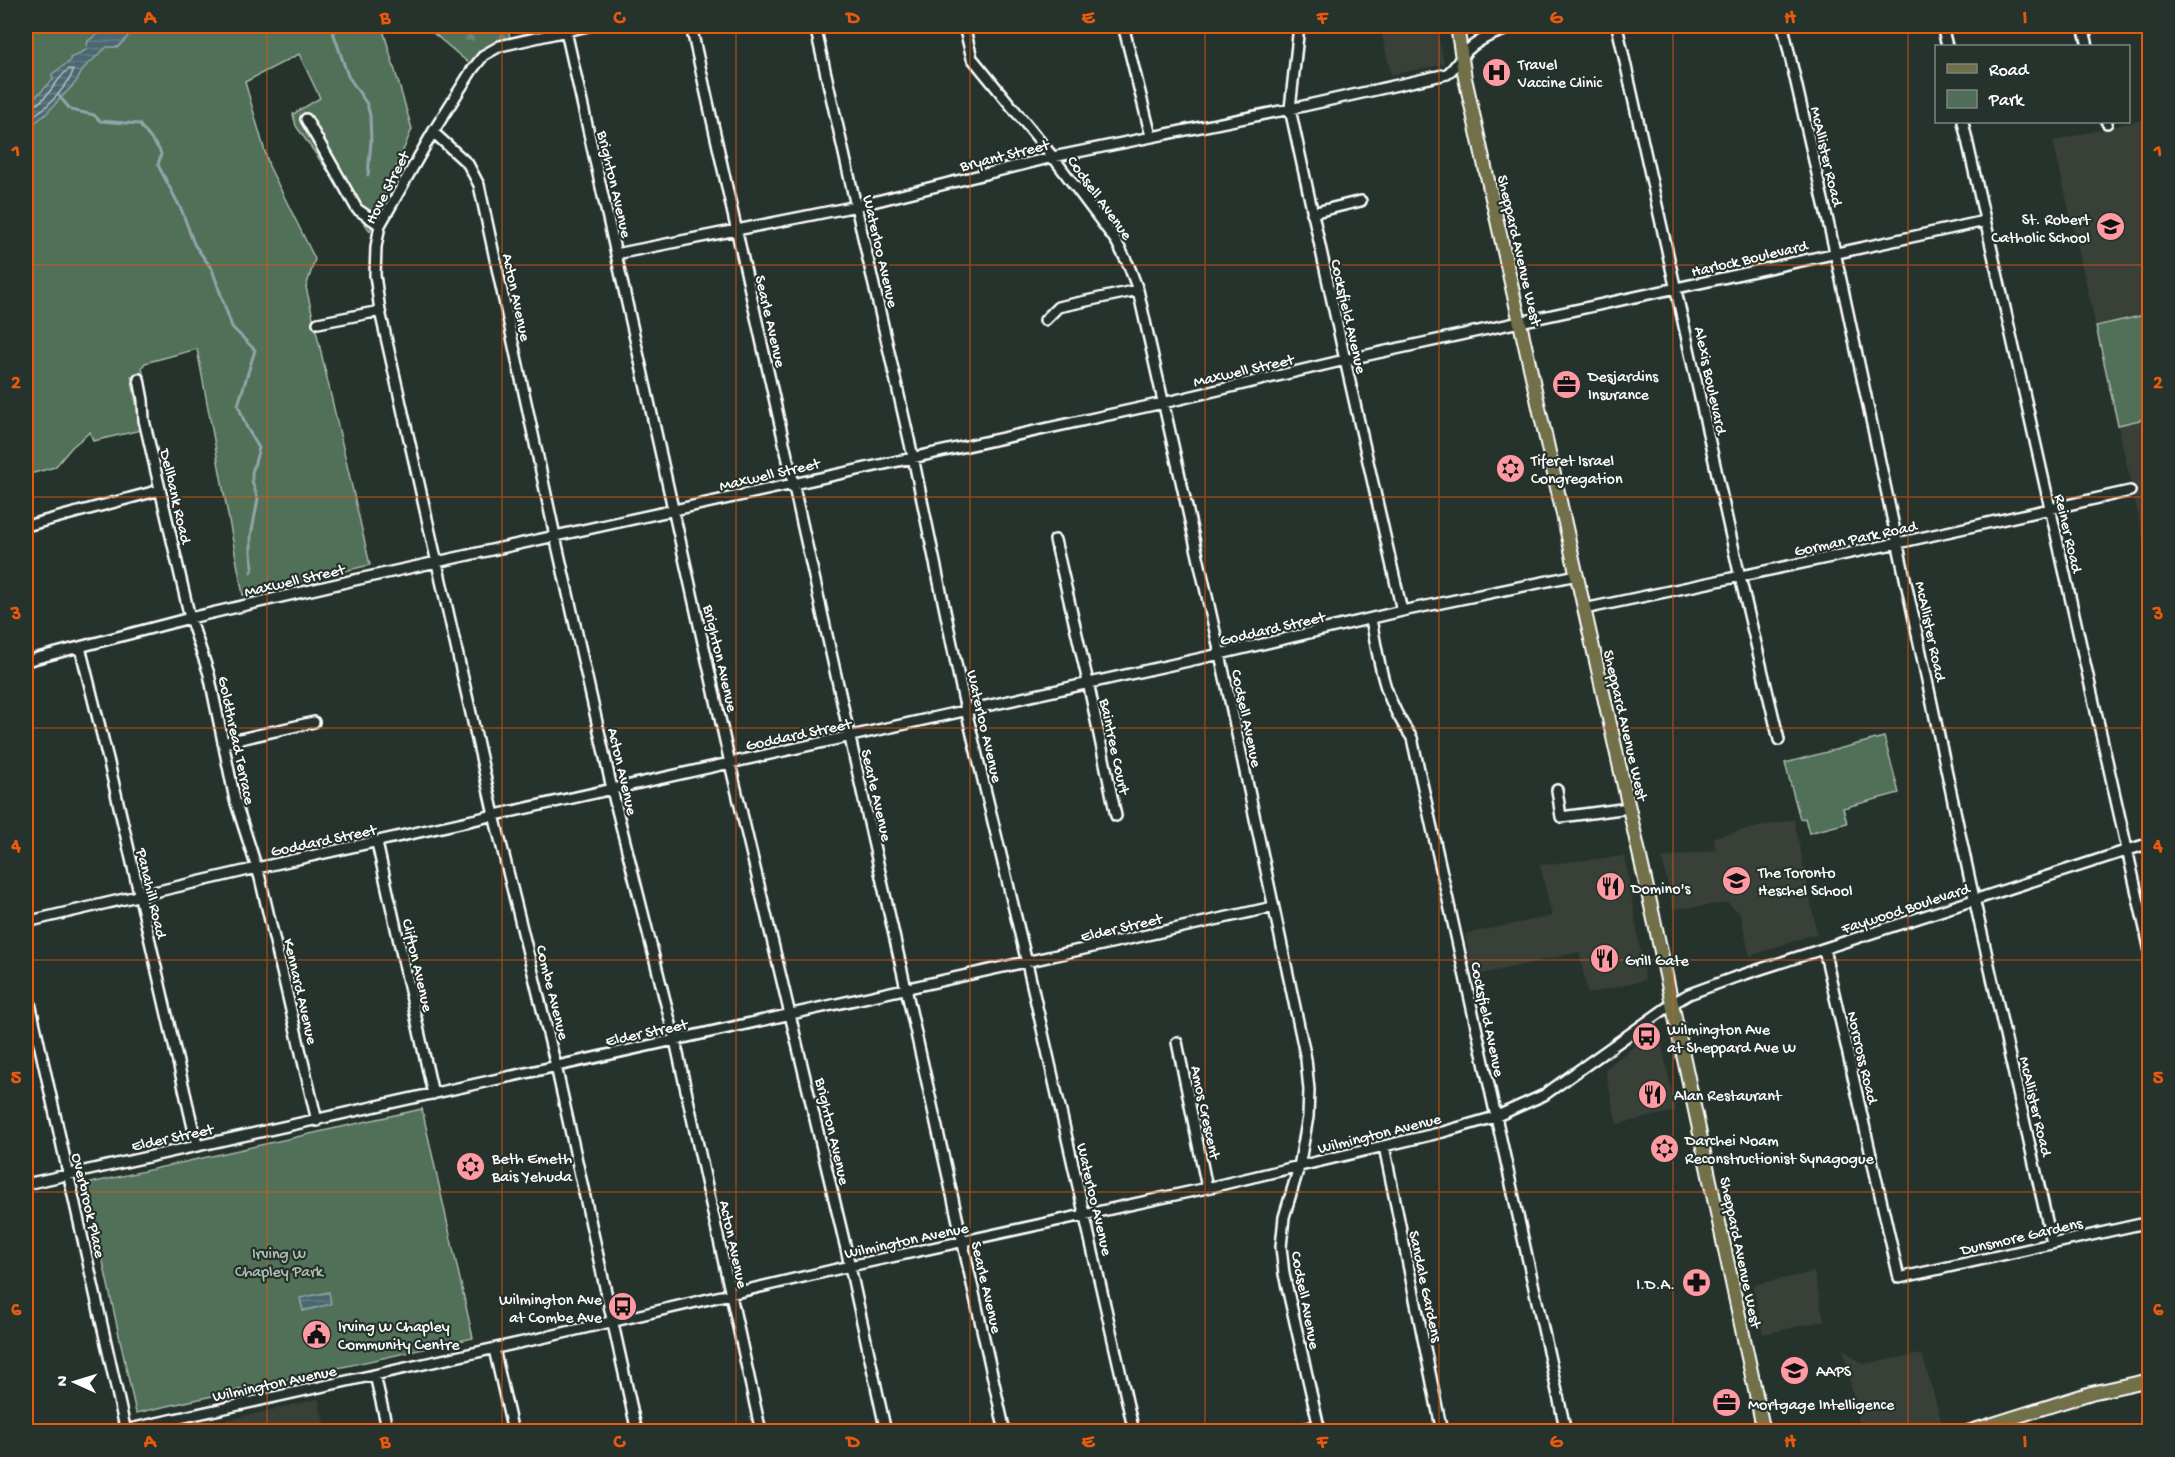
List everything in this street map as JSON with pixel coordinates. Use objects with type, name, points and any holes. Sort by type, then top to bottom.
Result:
[{"type":"main road","name":"Sheppard Avenue West","points":[[1457,26],[1465,78],[1629,808],[1764,1431]]},
{"type":"main road","points":[[1968,1431],[2091,1393],[2150,1380]]},
{"type":"street","name":"Hove Street","points":[[437,562],[380,311],[375,275],[380,225],[433,132],[484,55],[500,46],[588,26]]},
{"type":"street","name":"Searle Avenue","points":[[691,26],[1005,1431]]},
{"type":"street","name":"Waterloo Avenue","points":[[815,26],[913,457],[967,710],[1134,1431]]},
{"type":"street","name":"Codsell Avenue","points":[[964,26],[972,58],[1053,156],[1116,241],[1138,290],[1220,654],[1306,1059],[1308,1117],[1299,1167],[1284,1217],[1281,1247],[1284,1274],[1319,1428]]},
{"type":"street","name":"Cocksfield Avenue","points":[[1299,26],[1290,109],[1402,611]]},
{"type":"street","name":"Bryant Street","points":[[616,254],[857,206],[1053,156],[1290,109],[1447,74],[1456,67],[1467,50],[1478,42],[1517,26]]},
{"type":"street","name":"Alexis Boulevard","points":[[1617,26],[1740,577],[1779,740]]},
{"type":"street","name":"McAllister Road","points":[[1783,26],[1835,252],[1975,900],[2052,1243]]},
{"type":"street","points":[[1942,26],[1947,45]]},
{"type":"street","points":[[2083,26],[2088,45]]},
{"type":"street","points":[[1124,29],[1151,136]]},
{"type":"street","name":"Brighton Avenue","points":[[566,31],[730,763],[850,1266],[886,1431]]},
{"type":"street","points":[[306,119],[357,209],[380,225]]},
{"type":"street","name":"Reiner Road","points":[[1963,123],[2150,951]]},
{"type":"street","name":"Acton Avenue","points":[[433,132],[468,164],[479,185],[612,789],[675,1040],[761,1431]]},
{"type":"street","points":[[1312,213],[1361,201]]},
{"type":"street","name":"Harlock Boulevard","points":[[1520,323],[1835,252],[1985,221]]},
{"type":"street","points":[[1045,320],[1058,307],[1138,290]]},
{"type":"street","points":[[318,323],[380,311]]},
{"type":"street","name":"Maxwell Street","points":[[26,660],[190,618],[437,562],[1520,323]]},
{"type":"street","name":"Dellbank Road","points":[[139,379],[144,400],[144,420],[190,618]]},
{"type":"street","points":[[26,526],[160,490]]},
{"type":"street","name":"Gorman Park Road","points":[[1584,609],[1898,543],[2130,491]]},
{"type":"street","name":"Baintree Court","points":[[1055,540],[1116,816]]},
{"type":"street","name":"Combe Avenue","points":[[437,562],[494,815],[556,1066],[637,1431]]},
{"type":"street","name":"Goddard Street","points":[[26,922],[257,868],[1576,574]]},
{"type":"street","name":"Goldthread Terrace","points":[[190,618],[208,674],[240,820],[257,868]]},
{"type":"street","name":"Cocksfield Avenue","points":[[1371,619],[1382,680],[1397,717],[1412,738],[1566,1431]]},
{"type":"street","name":"Panahill Road","points":[[80,647],[197,1145]]},
{"type":"street","points":[[223,743],[314,722]]},
{"type":"street","points":[[1557,790],[1561,817],[1629,808]]},
{"type":"street","name":"Clifton Avenue","points":[[377,843],[433,1094]]},
{"type":"street","name":"Faywood Boulevard","points":[[1672,1004],[1689,994],[1732,978],[2150,843]]},
{"type":"street","name":"Kennard Avenue","points":[[257,868],[317,1121]]},
{"type":"street","name":"Elder Street","points":[[26,1184],[1274,907]]},
{"type":"street","name":"Norcross Road","points":[[1824,949],[1899,1278]]},
{"type":"street","name":"Overbrook Place","points":[[26,985],[122,1431]]},
{"type":"street","name":"Wilmington Avenue","points":[[122,1431],[614,1322],[850,1266],[1208,1188],[1495,1117],[1544,1095],[1672,1004]]},
{"type":"street","name":"Amos Crescent","points":[[1178,1042],[1208,1188]]},
{"type":"street","name":"Sandale Gardens","points":[[1384,1146],[1442,1431]]},
{"type":"street","name":"Dunsmore Gardens","points":[[1899,1278],[2150,1222]]},
{"type":"street","points":[[494,1349],[513,1431]]},
{"type":"street","points":[[375,1375],[388,1431]]},
{"type":"street","points":[[1292,1431],[1319,1428]]},
{"type":"shaded area","points":[[1380,26],[1436,26],[1444,64],[1391,75]]},
{"type":"shaded area","name":"St. Robert Catholic School","points":[[2149,118],[2149,314],[2096,326],[2053,141]]},
{"type":"shaded area","points":[[2149,418],[2149,563],[2118,425]]},
{"type":"shaded area","name":"The Toronto Heschel School","points":[[1794,819],[1817,933],[1750,956],[1740,913],[1728,903],[1673,909],[1662,858],[1716,850],[1714,837]]},
{"type":"shaded area","points":[[1625,856],[1645,980],[1588,994],[1579,952],[1473,976],[1465,934],[1552,916],[1540,865]]},
{"type":"shaded area","points":[[1650,1037],[1661,1041],[1676,1111],[1617,1124],[1605,1069],[1645,1038]]},
{"type":"shaded area","points":[[1814,1272],[1824,1321],[1763,1334],[1753,1285]]},
{"type":"shaded area","points":[[1843,1349],[1863,1364],[1922,1354],[1944,1430],[1941,1432],[1861,1431]]},
{"type":"shaded area","points":[[318,1399],[326,1431],[180,1431]]},
{"type":"green space","points":[[26,26],[382,26],[412,129],[370,231],[296,126],[293,114],[320,98],[299,54],[245,82],[269,166],[315,259],[306,287],[370,565],[243,595],[197,349],[145,363],[142,367],[143,373],[131,376],[141,430],[93,441],[90,432],[72,447],[55,467],[26,475]]},
{"type":"green space","points":[[425,26],[508,26],[510,39],[490,46],[471,65]]},
{"type":"green space","points":[[2149,314],[2149,418],[2118,425],[2096,326]]},
{"type":"green space","points":[[1884,737],[1899,793],[1843,808],[1847,823],[1809,833],[1805,818],[1800,819],[1785,763]]},
{"type":"green space","name":"Irving W Chapley Park","points":[[422,1109],[473,1338],[136,1413],[86,1184]]},
{"type":"water","points":[[101,26],[134,26],[118,47],[107,47],[84,68],[76,82],[44,116],[34,123],[26,135],[27,102],[53,80],[52,74],[70,61],[70,58],[86,50],[88,41],[96,35],[97,29]]},
{"type":"water","points":[[329,1292],[331,1304],[303,1311],[300,1298]]},
{"type":"waterway","points":[[331,26],[348,76],[367,104],[370,115],[371,141],[368,175]]},
{"type":"waterway","points":[[59,96],[71,110],[94,115],[100,121],[139,124],[159,149],[161,154],[158,165],[182,211],[194,244],[212,269],[232,327],[255,350],[238,405],[247,428],[259,448],[252,473],[258,499],[251,536],[253,567],[251,572]]},
{"type":"place","name":"Travel Vaccine Clinic","points":[[1497,72]]},
{"type":"place","name":"St. Robert Catholic School","points":[[2111,227]]},
{"type":"place","name":"Desjardins Insurance","points":[[1567,384]]},
{"type":"place","name":"Tiferet Israel Congregation","points":[[1510,468]]},
{"type":"place","name":"The Toronto Heschel School","points":[[1737,880]]},
{"type":"place","name":"Domino's","points":[[1610,887]]},
{"type":"place","name":"Grill Gate","points":[[1604,959]]},
{"type":"place","name":"Wilmington Ave at Sheppard Ave W","points":[[1646,1037]]},
{"type":"place","name":"Alan Restaurant","points":[[1653,1094]]},
{"type":"place","name":"Darchei Noam Reconstructionist Synagogue","points":[[1664,1148]]},
{"type":"place","name":"Beth Emeth Bais Yehuda","points":[[471,1166]]},
{"type":"place","name":"I.D.A.","points":[[1696,1283]]},
{"type":"place","name":"Wilmington Ave at Combe Ave","points":[[623,1307]]},
{"type":"place","name":"Irving W Chapley Community Centre","points":[[317,1334]]},
{"type":"place","name":"AAPS","points":[[1795,1370]]},
{"type":"place","name":"Mortgage Intelligence","points":[[1727,1403]]}]
